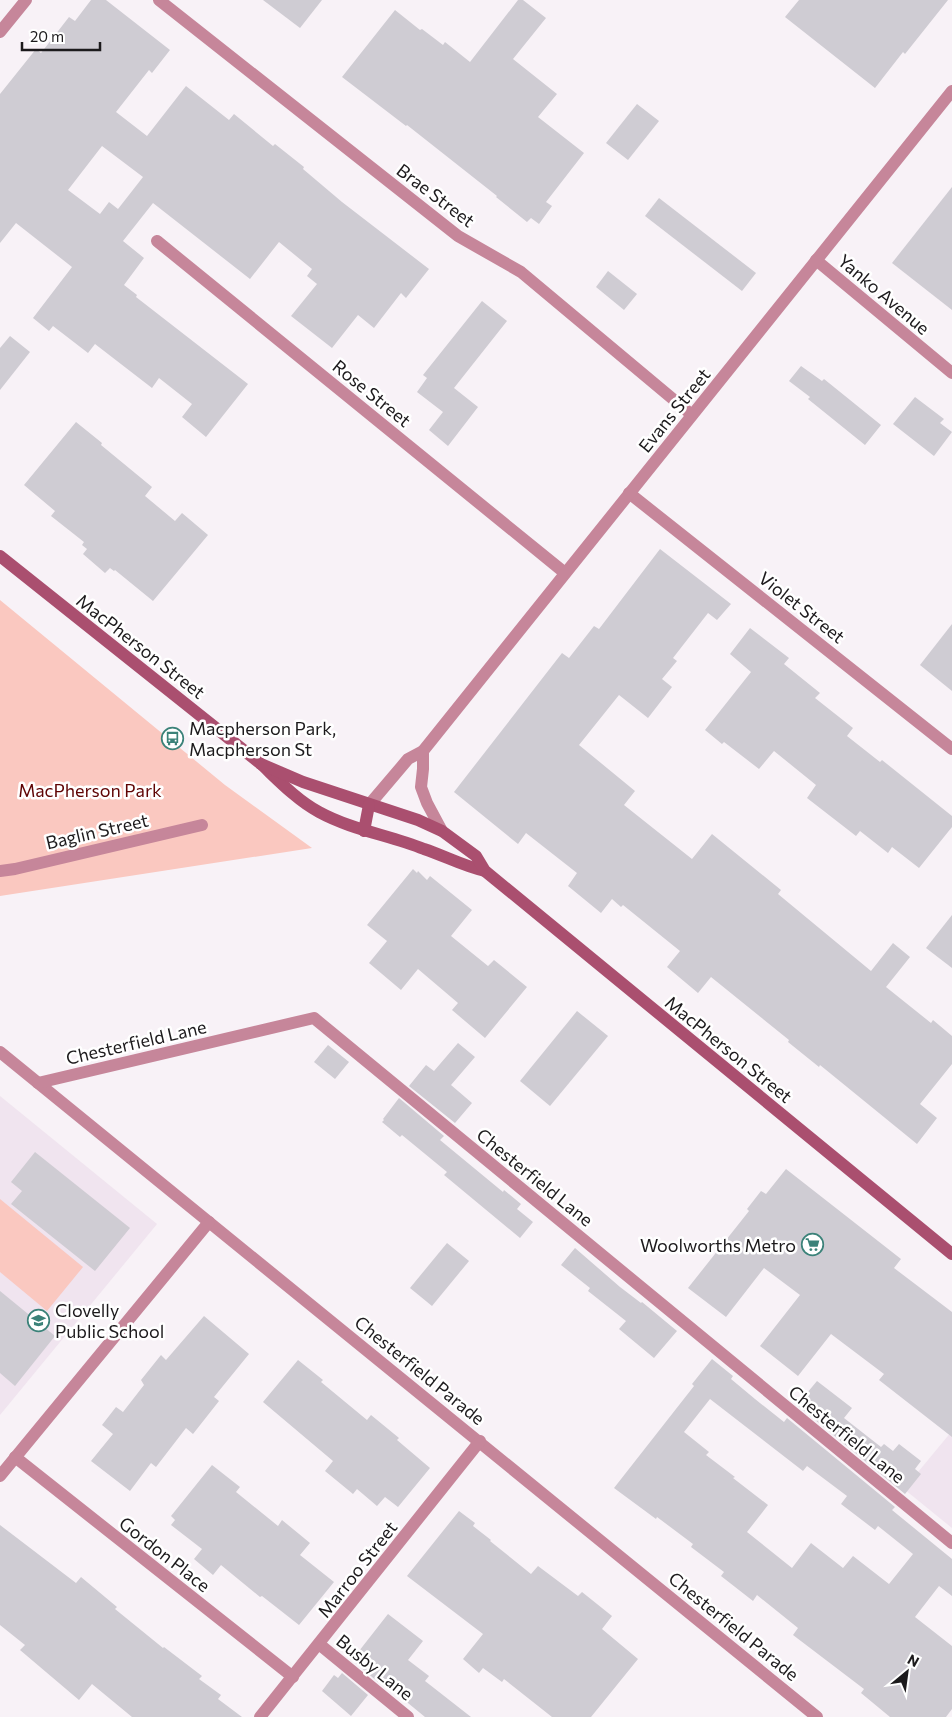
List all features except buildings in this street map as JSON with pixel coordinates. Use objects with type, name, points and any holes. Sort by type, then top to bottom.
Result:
[{"type":"main road","name":"MacPherson Street","points":[[0,556],[261,764],[295,797],[318,812],[364,831],[423,848],[468,868],[485,872]]},
{"type":"main road","name":"MacPherson Street","points":[[261,764],[303,782],[418,820],[442,831],[476,856],[485,872],[952,1254]]},
{"type":"main road","points":[[364,831],[368,805]]},
{"type":"street","points":[[0,32],[26,0]]},
{"type":"street","name":"Brae Street","points":[[159,0],[458,236],[521,272],[692,415]]},
{"type":"street","name":"Evans Street","points":[[368,805],[408,759],[423,751],[952,91]]},
{"type":"street","name":"Rose Street","points":[[157,241],[565,573]]},
{"type":"street","name":"Yanko Avenue","points":[[816,260],[952,373]]},
{"type":"street","name":"Violet Street","points":[[629,493],[952,749]]},
{"type":"street","points":[[423,751],[421,787],[442,831]]},
{"type":"street","name":"Baglin Street","points":[[0,871],[202,824]]},
{"type":"street","name":"Chesterfield Lane","points":[[38,1082],[314,1018],[952,1543]]},
{"type":"street","name":"Chesterfield Parade","points":[[0,1052],[817,1717]]},
{"type":"street","points":[[0,1476],[209,1222]]},
{"type":"street","name":"Marroo Street","points":[[260,1717],[480,1441]]},
{"type":"street","name":"Gordon Place","points":[[15,1458],[293,1677]]},
{"type":"street","name":"Busby Lane","points":[[319,1644],[408,1717]]},
{"type":"shaded area","name":"Clovelly Public School","points":[[0,1096],[157,1224],[0,1415]]},
{"type":"shaded area","points":[[952,1431],[952,1528],[904,1489]]},
{"type":"green space","name":"MacPherson Park","points":[[0,600],[225,785],[312,848],[0,896]]},
{"type":"green space","points":[[0,1199],[83,1267],[47,1311],[0,1272]]},
{"type":"place","name":"Macpherson Park, Macpherson St","points":[[173,738]]},
{"type":"place","name":"Woolworths Metro","points":[[812,1245]]},
{"type":"place","name":"Clovelly Public School","points":[[39,1320]]}]
